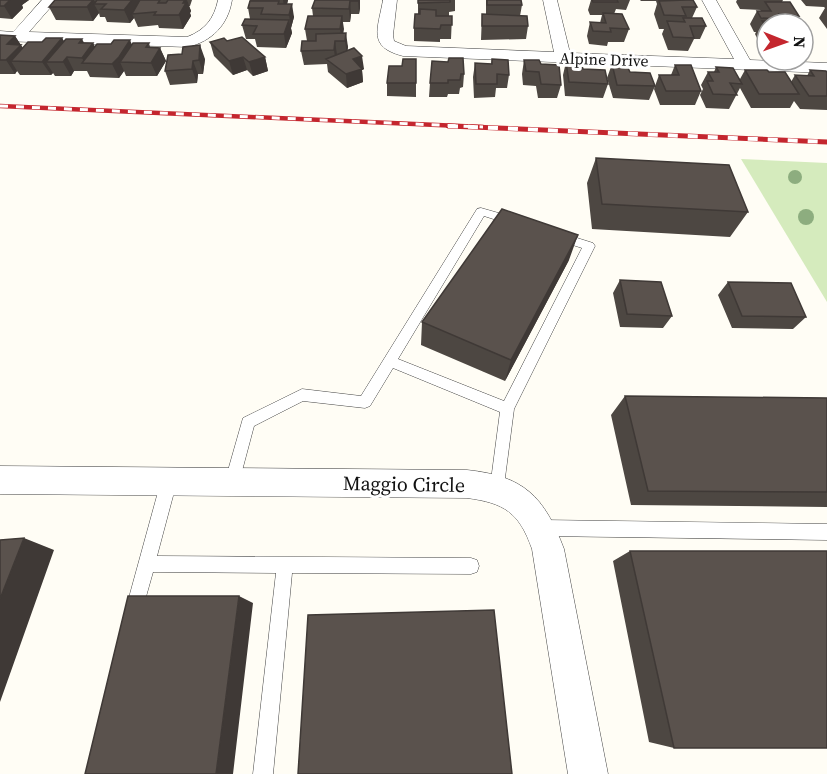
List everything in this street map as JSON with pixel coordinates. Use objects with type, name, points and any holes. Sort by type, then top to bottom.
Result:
[{"type":"street","points":[[17,37],[50,0]]},
{"type":"street","points":[[0,36],[188,42],[208,34],[217,24],[225,0]]},
{"type":"street","name":"Alpine Drive","points":[[390,0],[386,40],[391,47],[403,51],[827,68]]},
{"type":"street","points":[[549,0],[563,58]]},
{"type":"street","points":[[709,0],[745,65]]},
{"type":"street","name":"Maggio Circle","points":[[0,480],[467,484],[498,488],[524,505],[542,528],[548,549],[588,774]]},
{"type":"lane","points":[[233,481],[249,422],[302,395],[365,402],[481,212],[525,225]]},
{"type":"lane","points":[[498,488],[507,409],[589,246],[546,232]]},
{"type":"lane","points":[[390,361],[507,409]]},
{"type":"lane","points":[[129,634],[169,481]]},
{"type":"lane","points":[[542,528],[827,532]]},
{"type":"lane","points":[[147,564],[471,566]]},
{"type":"lane","points":[[263,774],[285,565]]},
{"type":"green space","points":[[741,159],[827,163],[827,302]]},
{"type":"building","points":[[0,0],[10,0],[4,6],[0,6]]},
{"type":"building","points":[[55,0],[93,0],[87,7],[49,7]]},
{"type":"building","points":[[97,0],[132,0],[124,10],[101,9],[106,4],[94,4]]},
{"type":"building","points":[[140,0],[160,0],[158,3],[166,3],[168,0],[185,0],[183,3],[186,3],[179,15],[154,15],[156,12],[132,14]]},
{"type":"building","points":[[315,0],[358,1],[350,1],[349,9],[312,8]]},
{"type":"building","points":[[418,0],[450,0],[450,2],[418,3]]},
{"type":"building","points":[[487,0],[521,0],[522,5],[487,5]]},
{"type":"building","points":[[592,0],[617,0],[618,2],[593,2]]},
{"type":"building","points":[[693,0],[697,7],[682,7],[686,16],[664,15],[659,1]]},
{"type":"building","points":[[250,1],[279,1],[278,4],[292,4],[289,15],[261,14],[263,8],[248,8]]},
{"type":"building","points":[[765,2],[790,2],[796,12],[757,11],[771,11]]},
{"type":"building","points":[[420,9],[436,10],[436,16],[452,16],[452,25],[441,25],[440,29],[414,28],[415,14],[420,14]]},
{"type":"building","points":[[603,13],[622,14],[629,29],[610,28],[611,32],[593,31],[590,22],[606,23]]},
{"type":"building","points":[[482,14],[527,16],[528,26],[482,26]]},
{"type":"building","points":[[308,16],[342,16],[340,29],[305,29]]},
{"type":"building","points":[[683,18],[702,18],[706,26],[690,26],[694,38],[673,37],[667,21],[685,22]]},
{"type":"building","points":[[245,19],[289,20],[284,34],[253,34],[257,26],[242,25]]},
{"type":"building","points":[[346,33],[345,41],[335,41],[334,50],[301,51],[302,41],[316,41],[316,34]]},
{"type":"building","points":[[0,35],[15,36],[7,44],[21,45],[6,60],[0,60]]},
{"type":"building","points":[[242,37],[265,57],[249,62],[243,57],[229,61],[210,42],[224,38],[227,41]]},
{"type":"building","points":[[46,38],[62,38],[42,62],[11,61],[28,42],[42,42]]},
{"type":"building","points":[[66,39],[82,39],[79,43],[93,43],[82,58],[67,57],[63,62],[46,62]]},
{"type":"building","points":[[114,40],[130,40],[112,64],[82,63],[97,44],[111,44]]},
{"type":"building","points":[[133,43],[149,43],[146,47],[160,48],[151,63],[120,62]]},
{"type":"building","points":[[200,45],[199,60],[193,61],[192,69],[165,71],[168,55],[182,54],[183,47]]},
{"type":"building","points":[[354,48],[362,56],[353,59],[362,69],[346,74],[326,59]]},
{"type":"building","points":[[449,58],[463,58],[464,74],[461,74],[460,80],[430,83],[432,61],[448,62]]},
{"type":"building","points":[[403,59],[416,59],[416,83],[387,83],[389,66],[402,66]]},
{"type":"building","points":[[492,59],[508,60],[509,75],[497,74],[497,84],[476,84],[475,63],[492,64]]},
{"type":"building","points":[[524,60],[539,60],[541,64],[559,65],[561,85],[541,84],[539,72],[526,71]]},
{"type":"building","points":[[566,62],[581,62],[583,69],[605,70],[608,84],[569,82]]},
{"type":"building","points":[[612,64],[626,64],[630,72],[650,73],[655,86],[617,85]]},
{"type":"building","points":[[675,65],[691,65],[701,91],[666,91],[659,75],[679,75]]},
{"type":"building","points":[[716,67],[733,68],[742,84],[730,83],[737,95],[713,94],[707,81],[713,81],[708,72],[719,72]]},
{"type":"building","points":[[745,70],[785,72],[799,94],[759,94]]},
{"type":"building","points":[[815,70],[826,71],[827,96],[809,96],[795,75],[814,76],[811,72]]},
{"type":"building","points":[[596,158],[729,165],[748,212],[602,204]]},
{"type":"building","points":[[502,209],[578,235],[511,360],[422,322]]},
{"type":"building","points":[[620,280],[661,282],[672,316],[627,314]]},
{"type":"building","points":[[728,282],[791,283],[806,317],[742,316]]},
{"type":"building","points":[[625,396],[827,398],[827,492],[648,491]]},
{"type":"building","points":[[24,538],[0,599],[0,540]]},
{"type":"building","points":[[630,551],[827,551],[827,748],[674,748]]},
{"type":"building","points":[[128,596],[239,596],[216,774],[85,774]]},
{"type":"building","points":[[494,610],[512,774],[298,774],[308,615]]},
{"type":"railway","points":[[0,106],[483,127]]},
{"type":"railway","points":[[448,126],[827,142]]}]
